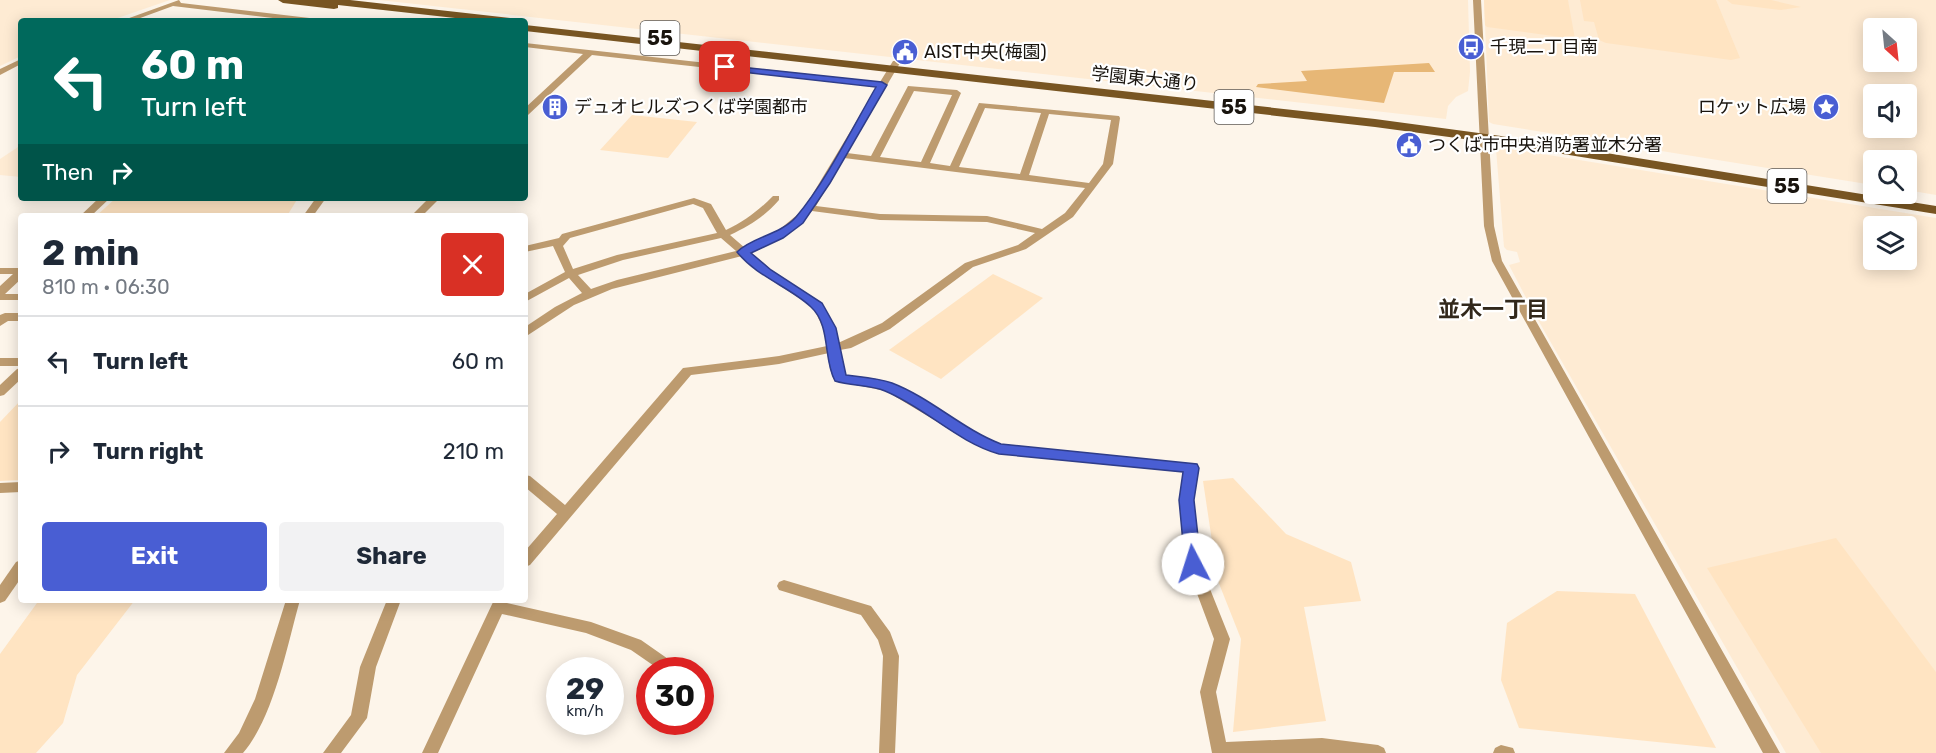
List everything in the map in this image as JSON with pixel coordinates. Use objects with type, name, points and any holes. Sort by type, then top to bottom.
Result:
[{"type":"main road","points":[[283,0],[437,18]]},
{"type":"main road","points":[[322,0],[483,18]]},
{"type":"main road","name":"学園東大通り","points":[[528,23],[895,66]]},
{"type":"main road","name":"学園東大通り","points":[[528,28],[1344,113],[1863,191]]},
{"type":"main road","name":"学園東大通り","points":[[1483,134],[1936,210]]},
{"type":"main road","points":[[1917,199],[1936,202]]},
{"type":"street","points":[[133,18],[185,0]]},
{"type":"street","points":[[1477,0],[1489,226],[1497,261],[1772,753]]},
{"type":"street","points":[[172,4],[292,18]]},
{"type":"street","points":[[528,45],[882,85]]},
{"type":"street","points":[[528,111],[590,52]]},
{"type":"street","points":[[0,72],[18,63]]},
{"type":"street","points":[[528,331],[559,309],[589,294],[624,281],[743,252],[779,236],[799,221],[809,208],[895,66]]},
{"type":"street","points":[[874,159],[911,88],[957,93],[924,165]]},
{"type":"street","points":[[528,557],[687,371],[779,360],[835,348],[861,339],[886,326],[969,265],[1014,251],[1069,215],[1108,164],[1116,118],[982,105],[953,169]]},
{"type":"street","points":[[1024,177],[1046,111]]},
{"type":"street","points":[[842,155],[1091,186]]},
{"type":"street","points":[[528,297],[570,274],[622,257],[723,234],[761,214],[776,198]]},
{"type":"street","points":[[88,213],[102,201]]},
{"type":"street","points":[[419,213],[432,201]]},
{"type":"street","points":[[528,248],[561,241],[575,232],[694,201],[706,206],[723,234],[767,273],[818,305],[829,328],[840,378],[888,387],[942,416],[976,440],[999,449],[1191,468],[1186,500],[1193,564],[1222,639],[1208,692],[1218,752],[1323,746],[1378,753]]},
{"type":"street","points":[[809,208],[880,217],[987,219],[1043,232]]},
{"type":"street","points":[[561,241],[560,251],[570,274],[589,294]]},
{"type":"street","points":[[0,271],[18,272]]},
{"type":"street","points":[[0,292],[18,275]]},
{"type":"street","points":[[0,297],[18,297]]},
{"type":"street","points":[[0,322],[5,317],[18,317]]},
{"type":"street","points":[[0,362],[18,362]]},
{"type":"street","points":[[0,392],[18,375]]},
{"type":"street","points":[[528,482],[566,513]]},
{"type":"street","points":[[0,488],[18,487]]},
{"type":"street","points":[[0,597],[18,570]]},
{"type":"street","points":[[784,586],[866,610],[885,637],[891,656],[887,753]]},
{"type":"street","points":[[232,753],[245,738],[263,700],[292,603]]},
{"type":"street","points":[[331,753],[359,718],[368,667],[393,603]]},
{"type":"street","points":[[430,753],[500,603],[586,627],[636,645],[653,657]]},
{"type":"street","points":[[1502,753],[1508,753]]},
{"type":"shaded area","points":[[0,0],[170,0],[118,18],[18,18],[18,57],[0,66]]},
{"type":"shaded area","points":[[379,0],[1468,0],[1470,72],[1468,91],[1456,97],[1448,106],[1446,119]]},
{"type":"shaded area","points":[[1484,0],[1936,0],[1936,195],[1917,192],[1917,150],[1863,150],[1863,183],[1489,122]]},
{"type":"shaded area","points":[[1484,0],[1568,0],[1575,39],[1487,27]]},
{"type":"shaded area","points":[[1580,0],[1716,0],[1740,58],[1731,60],[1606,43],[1599,40],[1594,22],[1584,21]]},
{"type":"shaded area","points":[[1727,0],[1771,0],[1801,7],[1781,10],[1732,4]]},
{"type":"shaded area","points":[[1429,63],[1435,72],[1394,72],[1384,103],[1256,87],[1258,84],[1307,81],[1301,71]]},
{"type":"shaded area","points":[[632,115],[697,122],[668,158],[600,150]]},
{"type":"shaded area","points":[[18,147],[18,177],[0,175],[0,159]]},
{"type":"shaded area","points":[[1499,147],[1936,218],[1936,753],[1786,753],[1534,313],[1509,265],[1520,262],[1517,252],[1504,247],[1496,149]]},
{"type":"shaded area","points":[[113,201],[296,201],[289,213],[99,213]]},
{"type":"shaded area","points":[[993,274],[1043,298],[941,379],[889,350]]},
{"type":"shaded area","points":[[18,403],[18,480],[0,481],[0,422]]},
{"type":"shaded area","points":[[1233,478],[1286,534],[1351,562],[1361,601],[1304,607],[1326,721],[1233,732],[1241,639],[1218,581],[1203,481]]},
{"type":"shaded area","points":[[1836,538],[1936,672],[1936,753],[1821,753],[1707,568]]},
{"type":"shaded area","points":[[1557,591],[1635,594],[1716,748],[1519,728],[1501,680],[1507,623]]},
{"type":"shaded area","points":[[37,603],[133,603],[77,675],[63,723],[36,753],[0,753],[0,654]]},
{"type":"place","name":"千現二丁目南","points":[[1471,47]]},
{"type":"place","name":"AIST中央(梅園)","points":[[905,52]]},
{"type":"place","name":"デュオヒルズつくば学園都市","points":[[555,107]]},
{"type":"place","name":"ロケット広場","points":[[1826,107]]},
{"type":"place","name":"つくば市中央消防署並木分署","points":[[1409,145]]},
{"type":"district","name":"並木一丁目","points":[[1493,309]]},
{"type":"route","points":[[725,67],[882,85],[825,183],[799,221],[779,236],[743,252],[767,273],[818,305],[829,328],[840,378],[888,387],[942,416],[976,440],[999,449],[1191,468],[1186,500],[1193,564]]}]
